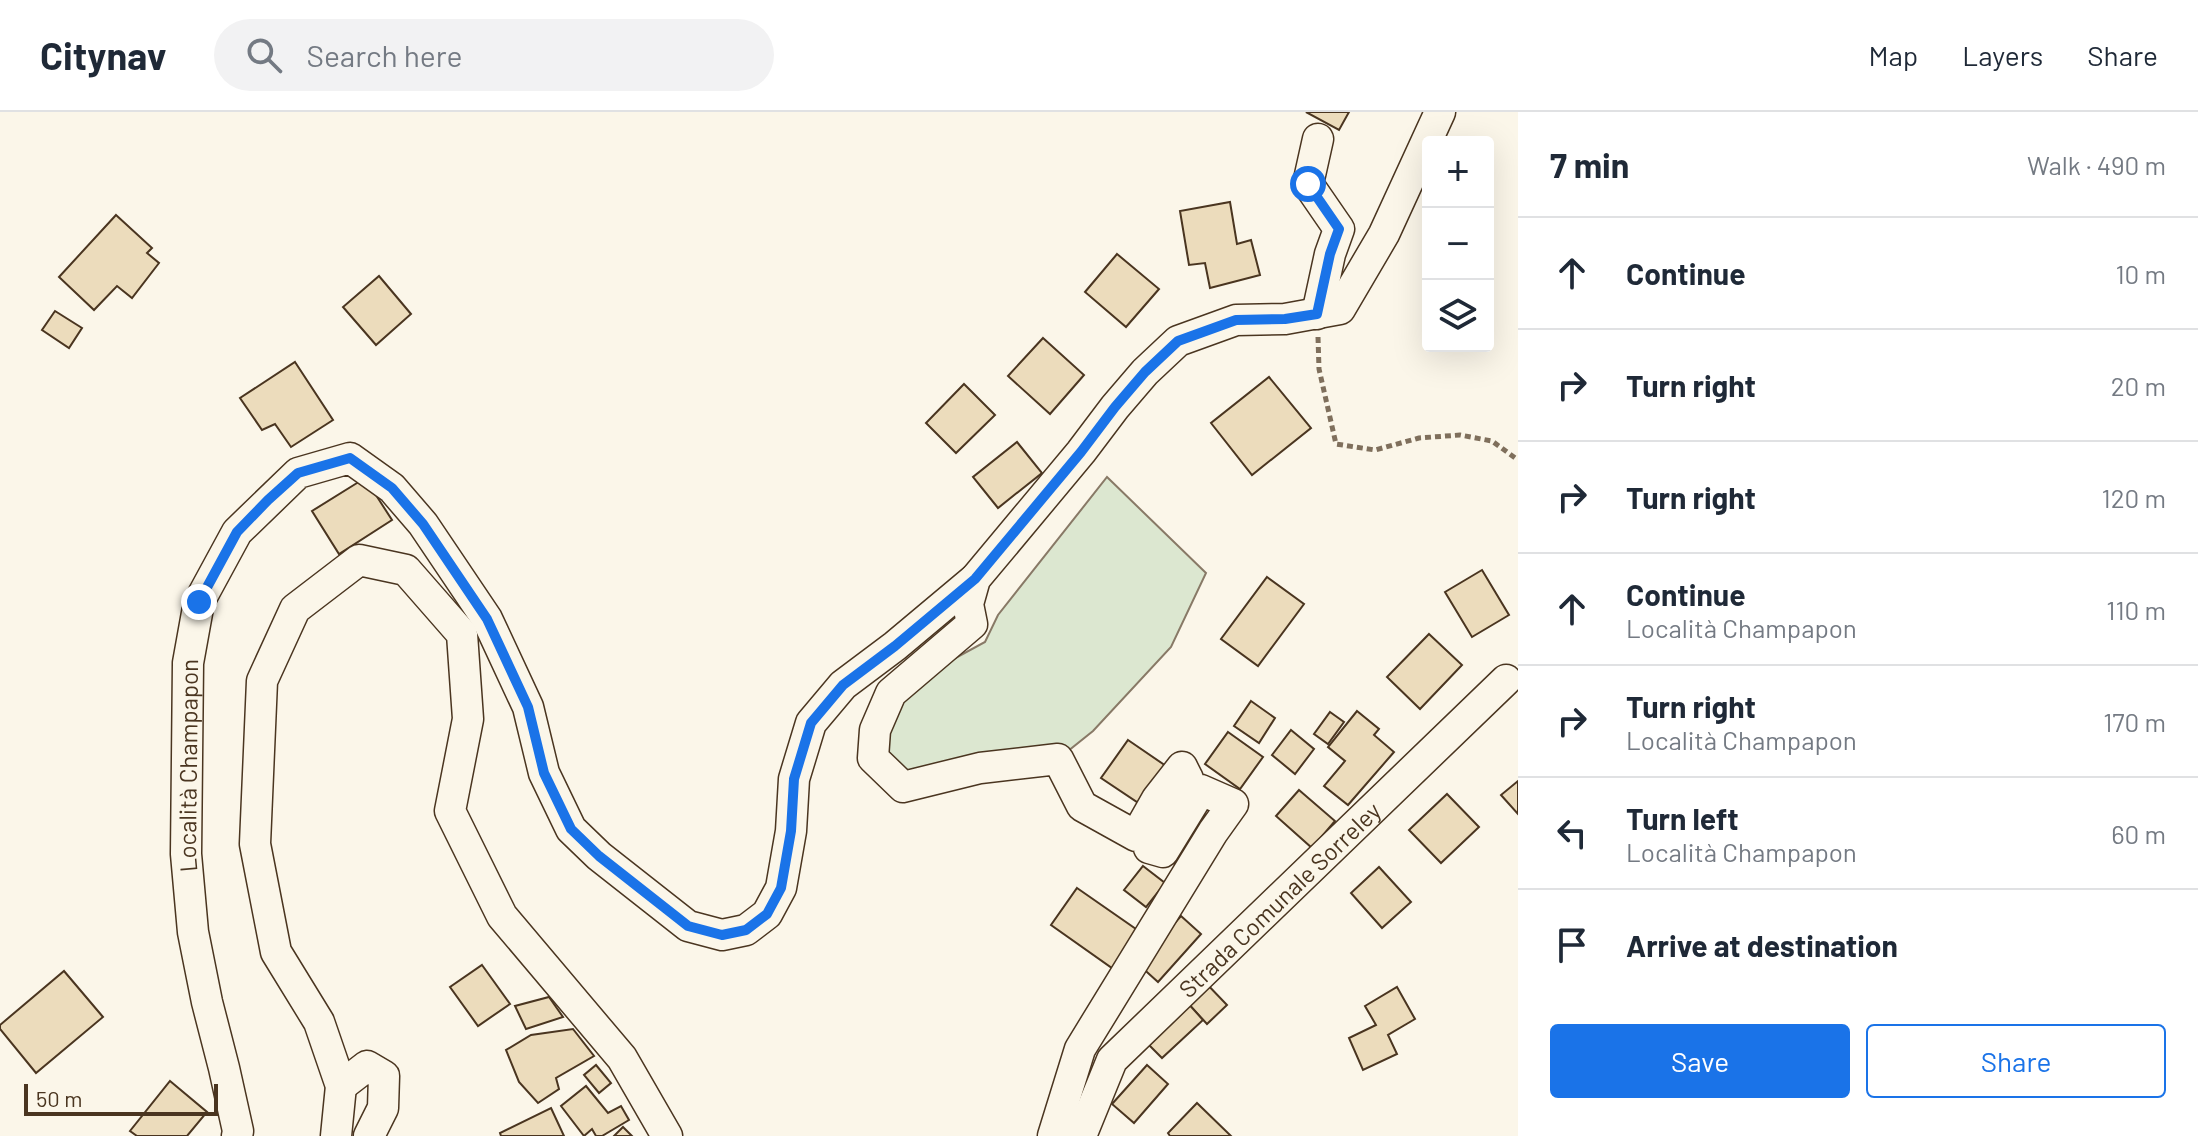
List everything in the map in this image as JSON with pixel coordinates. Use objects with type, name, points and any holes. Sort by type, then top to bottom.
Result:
[{"type":"street","points":[[1053,1136],[1080,1049],[1233,804],[1201,790],[1163,852],[1149,848],[1188,779],[1182,767],[1157,799],[1136,836],[1082,806],[1058,759],[980,768],[903,787],[873,758],[875,730],[891,693],[972,624],[968,604],[975,579],[1115,407],[1145,372],[1178,341],[1236,320],[1285,319],[1340,309],[1384,234],[1440,112]]},
{"type":"street","points":[[1317,314],[1330,254],[1339,229],[1308,184],[1318,139]]},
{"type":"street","name":"Località Champapon","points":[[237,1136],[193,932],[186,854],[188,663],[199,602],[237,532],[298,473],[350,458],[392,488],[423,524],[487,619],[528,707],[544,773],[571,829],[599,856],[688,926],[722,935],[746,930],[767,914],[781,888],[791,831],[794,779],[811,723],[843,685],[975,579]]},
{"type":"street","points":[[336,1136],[341,1086],[319,1022],[276,952],[255,844],[262,681],[295,609],[359,560],[406,570],[462,634],[468,719],[450,811],[502,916],[622,1058],[667,1136]]},
{"type":"street","name":"Strada Comunale Sorreley","points":[[1081,1136],[1112,1060],[1514,684]]},
{"type":"street","points":[[341,1086],[367,1066],[384,1076],[383,1108],[369,1136]]},
{"type":"path","points":[[1317,314],[1319,369],[1336,444],[1375,450],[1419,438],[1460,435],[1492,441],[1518,460]]},
{"type":"green space","points":[[1107,477],[1206,573],[1171,647],[1093,731],[1058,759],[903,787],[875,730],[891,693],[985,642],[998,615]]},
{"type":"building","points":[[1306,112],[1349,112],[1339,130]]},
{"type":"building","points":[[1230,202],[1237,244],[1251,240],[1260,275],[1210,288],[1205,263],[1189,265],[1180,211]]},
{"type":"building","points":[[116,215],[152,248],[147,253],[159,263],[132,298],[117,286],[94,310],[59,277]]},
{"type":"building","points":[[1117,254],[1159,289],[1126,327],[1085,292]]},
{"type":"building","points":[[379,276],[411,314],[376,345],[343,307]]},
{"type":"building","points":[[55,311],[82,328],[69,348],[42,330]]},
{"type":"building","points":[[1043,338],[1084,375],[1050,414],[1008,376]]},
{"type":"building","points":[[295,362],[333,420],[291,447],[275,424],[262,430],[240,398]]},
{"type":"building","points":[[1269,377],[1311,428],[1252,475],[1211,423]]},
{"type":"building","points":[[964,384],[995,415],[956,453],[926,423]]},
{"type":"building","points":[[1017,442],[1042,473],[998,508],[973,477]]},
{"type":"building","points":[[365,478],[392,520],[339,554],[312,511]]},
{"type":"building","points":[[1482,570],[1509,615],[1472,637],[1445,592]]},
{"type":"building","points":[[1267,577],[1304,604],[1258,666],[1221,639]]},
{"type":"building","points":[[1429,634],[1462,665],[1420,709],[1387,677]]},
{"type":"building","points":[[1251,701],[1275,718],[1259,743],[1234,726]]},
{"type":"building","points":[[1357,711],[1379,729],[1374,735],[1394,752],[1348,805],[1324,786],[1345,761],[1328,747]]},
{"type":"building","points":[[1330,712],[1344,722],[1328,744],[1314,734]]},
{"type":"building","points":[[1291,730],[1314,749],[1295,774],[1272,755]]},
{"type":"building","points":[[1228,732],[1263,757],[1240,789],[1205,764]]},
{"type":"building","points":[[1128,740],[1166,766],[1140,804],[1101,778]]},
{"type":"building","points":[[1518,781],[1518,814],[1501,795]]},
{"type":"building","points":[[1299,790],[1335,821],[1312,848],[1276,816]]},
{"type":"building","points":[[1447,794],[1479,827],[1441,863],[1409,830]]},
{"type":"building","points":[[1143,866],[1165,883],[1146,907],[1124,890]]},
{"type":"building","points":[[1379,867],[1411,902],[1382,928],[1351,893]]},
{"type":"building","points":[[1077,888],[1146,936],[1119,973],[1051,925]]},
{"type":"building","points":[[1181,916],[1201,934],[1158,982],[1138,964]]},
{"type":"building","points":[[482,965],[510,1004],[478,1026],[450,987]]},
{"type":"building","points":[[64,971],[103,1017],[36,1073],[0,1025]]},
{"type":"building","points":[[1203,980],[1227,1005],[1207,1024],[1183,998]]},
{"type":"building","points":[[1397,987],[1415,1019],[1388,1035],[1397,1054],[1363,1070],[1349,1038],[1376,1025],[1365,1006]]},
{"type":"building","points":[[549,997],[563,1017],[526,1029],[515,1006]]},
{"type":"building","points":[[1186,1001],[1203,1020],[1162,1058],[1145,1041]]},
{"type":"building","points":[[573,1029],[594,1056],[556,1078],[559,1089],[538,1103],[519,1082],[506,1050],[531,1035]]},
{"type":"building","points":[[596,1065],[611,1083],[599,1093],[584,1075]]},
{"type":"building","points":[[1147,1065],[1168,1084],[1134,1123],[1112,1104]]},
{"type":"building","points":[[170,1081],[207,1112],[187,1136],[137,1136],[130,1131]]},
{"type":"building","points":[[586,1086],[608,1113],[621,1106],[629,1120],[602,1136],[596,1136],[592,1129],[584,1136],[561,1106]]},
{"type":"building","points":[[1197,1103],[1231,1136],[1170,1136],[1168,1133]]},
{"type":"building","points":[[551,1108],[564,1136],[501,1136],[500,1133]]},
{"type":"building","points":[[623,1127],[632,1136],[614,1136]]},
{"type":"route","points":[[199,602],[237,532],[268,500],[298,473],[350,458],[392,488],[423,524],[487,619],[528,707],[544,773],[571,829],[599,856],[688,926],[722,935],[746,930],[767,914],[781,888],[791,831],[794,779],[811,723],[843,685],[975,579],[1115,407],[1145,372],[1178,341],[1236,320],[1285,319],[1317,314],[1330,254],[1339,229],[1308,184]]}]
